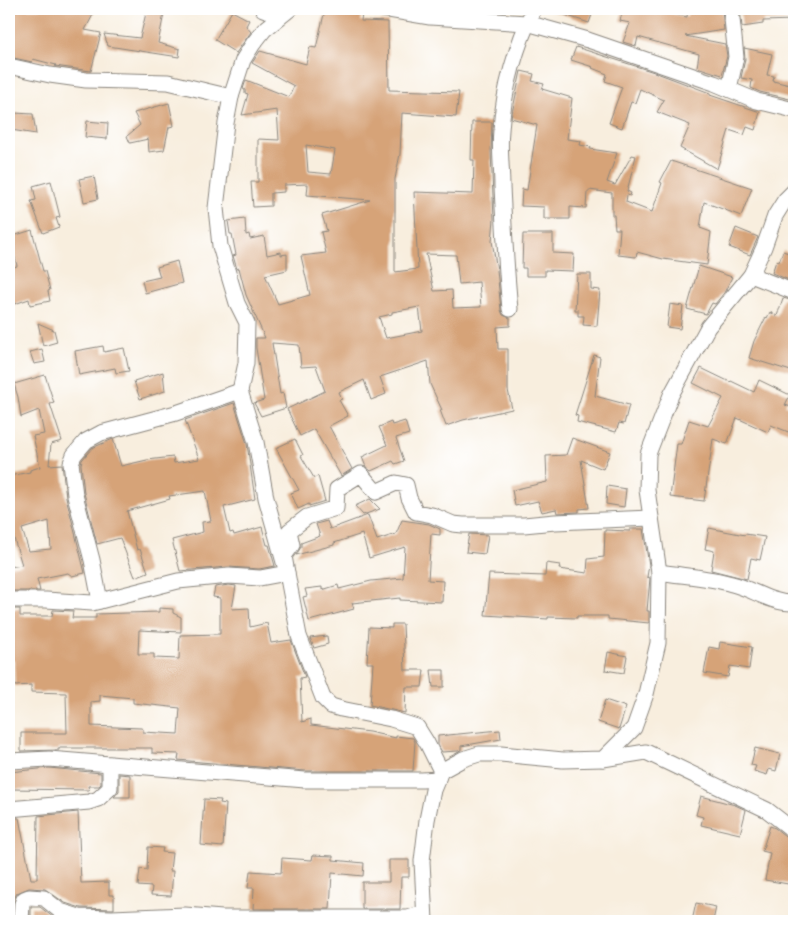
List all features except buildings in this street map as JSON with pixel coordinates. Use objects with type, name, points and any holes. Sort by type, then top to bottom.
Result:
[{"type":"street","points":[[263,9],[285,12]]},
{"type":"street","points":[[383,9],[430,16],[527,23],[588,40],[729,89],[757,101],[794,110]]},
{"type":"street","points":[[510,309],[505,262],[500,131],[508,89],[527,23],[534,9]]},
{"type":"street","points":[[729,89],[736,57],[731,9]]},
{"type":"street","points":[[285,12],[253,44],[243,60],[231,97],[216,208],[220,246],[237,303],[247,323],[246,363],[240,391],[256,442],[266,498],[287,574]]},
{"type":"street","points":[[9,66],[50,75],[86,80],[168,82],[231,97]]},
{"type":"street","points":[[603,759],[634,728],[646,694],[658,643],[659,572],[651,518],[647,474],[648,454],[671,395],[708,327],[751,275],[775,216],[785,200],[794,191]]},
{"type":"street","points":[[751,275],[794,292]]},
{"type":"street","points":[[100,601],[92,560],[75,496],[71,463],[74,454],[86,441],[101,433],[176,414],[240,391]]},
{"type":"street","points":[[21,921],[22,904],[24,899],[29,897],[44,898],[60,911],[79,917],[112,918],[184,915],[222,918],[424,917],[422,861],[426,820],[433,790],[439,775],[427,743],[417,727],[391,719],[331,706],[324,698],[299,636],[284,556],[292,545],[289,531],[307,516],[336,508],[337,489],[361,474],[376,492],[396,482],[406,485],[409,498],[416,512],[432,515],[454,524],[516,525],[651,518]]},
{"type":"street","points":[[659,572],[730,583],[778,601],[794,603]]},
{"type":"street","points":[[9,600],[92,603],[191,579],[229,576],[260,578],[287,574]]},
{"type":"street","points":[[634,728],[646,752]]},
{"type":"street","points":[[9,761],[49,759],[305,780],[422,780],[439,775],[463,759],[479,754],[563,760],[603,759],[646,752],[767,810],[793,828]]},
{"type":"street","points":[[9,809],[89,802],[98,799],[110,788],[110,764]]}]
